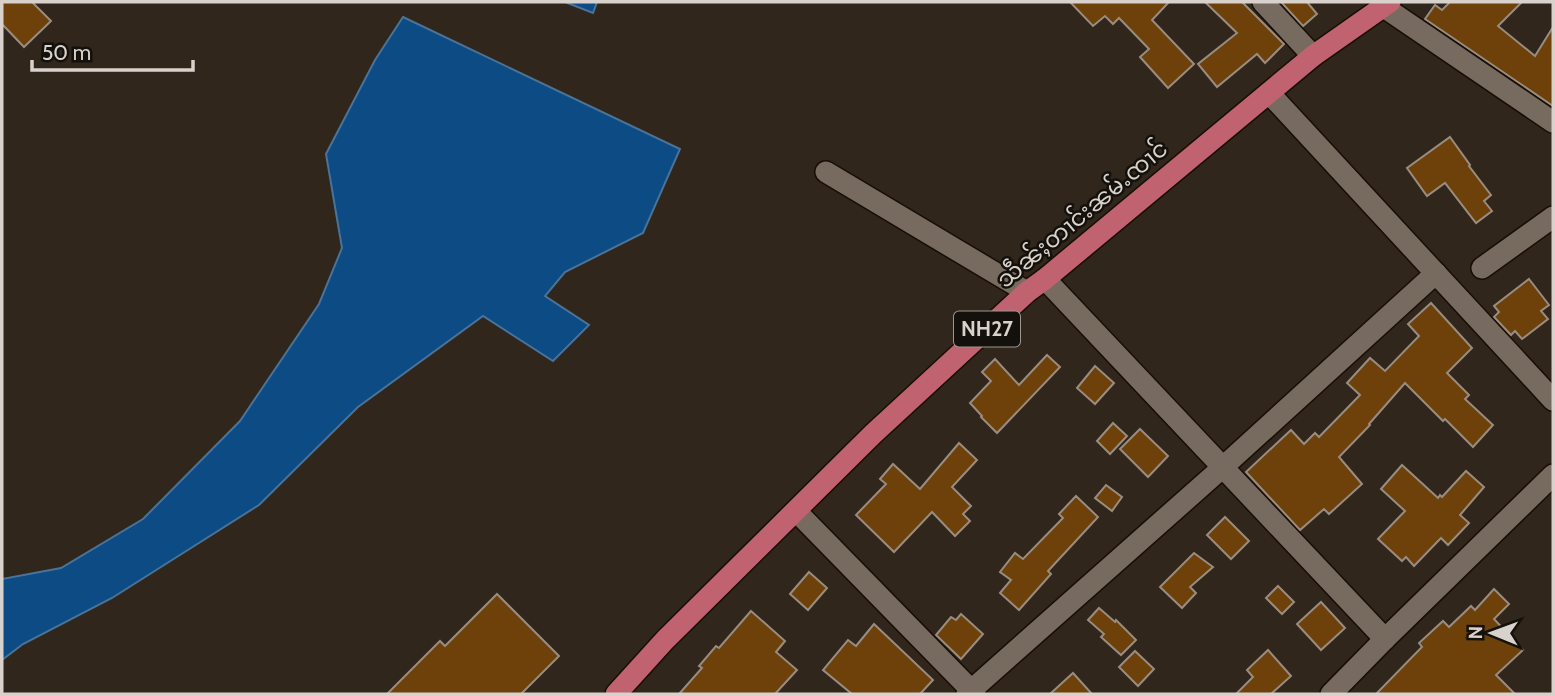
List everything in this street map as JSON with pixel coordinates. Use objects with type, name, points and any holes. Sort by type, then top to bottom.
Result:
[{"type":"highway","name":"သဵၼ်ႈတၢင်းၼမ်ႉၸၢင်","points":[[616,694],[666,640],[873,434],[1027,292],[1313,56],[1387,4]]},
{"type":"street","points":[[1263,2],[1313,56]]},
{"type":"street","points":[[1387,4],[1553,122]]},
{"type":"street","points":[[1269,93],[1553,400]]},
{"type":"street","points":[[826,172],[1027,292]]},
{"type":"street","points":[[1482,268],[1553,217]]},
{"type":"street","points":[[796,511],[971,693],[1436,273]]},
{"type":"street","points":[[1045,279],[1385,639]]},
{"type":"street","points":[[1341,691],[1385,639],[1553,475]]},
{"type":"water","points":[[565,2],[597,2],[593,13]]},
{"type":"water","points":[[403,17],[680,149],[643,233],[565,272],[545,296],[589,325],[553,361],[483,316],[358,407],[259,505],[112,598],[23,644],[2,660],[2,579],[61,568],[143,519],[240,421],[319,304],[342,248],[326,154],[375,60]]},
{"type":"building","points":[[2,2],[32,2],[51,21],[24,47],[2,24]]},
{"type":"building","points":[[1070,2],[1169,2],[1152,20],[1194,64],[1168,88],[1140,57],[1149,49],[1119,18],[1113,24],[1105,16],[1093,26]]},
{"type":"building","points":[[1205,2],[1242,2],[1284,44],[1265,63],[1257,54],[1217,87],[1198,64],[1237,33]]},
{"type":"building","points":[[1281,2],[1307,2],[1317,14],[1303,26]]},
{"type":"building","points":[[1450,2],[1522,2],[1498,26],[1535,56],[1553,27],[1553,106],[1425,19],[1435,5],[1442,10]]},
{"type":"building","points":[[1450,137],[1491,195],[1484,201],[1492,211],[1476,223],[1445,183],[1427,196],[1407,168]]},
{"type":"building","points":[[1529,279],[1549,305],[1541,311],[1548,319],[1522,339],[1515,331],[1511,335],[1494,317],[1499,312],[1494,306]]},
{"type":"building","points":[[1431,303],[1472,348],[1447,373],[1469,395],[1465,399],[1493,425],[1473,447],[1405,383],[1339,457],[1362,484],[1329,514],[1324,509],[1300,530],[1246,472],[1291,430],[1304,444],[1315,433],[1319,437],[1360,395],[1347,383],[1370,358],[1385,371],[1419,336],[1408,324]]},
{"type":"building","points":[[1047,355],[1060,367],[997,433],[970,403],[991,381],[982,372],[995,359],[1019,385]]},
{"type":"building","points":[[1095,366],[1114,383],[1095,404],[1077,388]]},
{"type":"building","points":[[1113,423],[1127,436],[1110,454],[1097,441]]},
{"type":"building","points":[[1140,429],[1168,456],[1148,477],[1120,449]]},
{"type":"building","points":[[959,443],[977,460],[952,487],[971,506],[963,514],[970,521],[955,536],[932,512],[894,552],[856,515],[886,484],[880,479],[893,464],[920,489]]},
{"type":"building","points":[[1402,465],[1438,498],[1466,471],[1484,487],[1460,515],[1469,523],[1448,545],[1441,538],[1414,566],[1406,557],[1402,561],[1378,539],[1405,511],[1381,489]]},
{"type":"building","points":[[1106,485],[1122,497],[1112,511],[1095,498]]},
{"type":"building","points":[[1076,496],[1098,517],[1048,571],[1051,574],[1019,610],[1000,593],[1011,580],[1000,572],[1015,553],[1023,559],[1063,518],[1059,514]]},
{"type":"building","points":[[1225,517],[1249,541],[1231,559],[1207,535]]},
{"type":"building","points":[[1194,553],[1213,567],[1190,587],[1196,593],[1182,608],[1160,587]]},
{"type":"building","points":[[809,572],[827,588],[808,610],[790,594]]},
{"type":"building","points":[[1278,586],[1294,602],[1282,614],[1266,598]]},
{"type":"building","points":[[1494,589],[1509,604],[1494,619],[1523,650],[1496,675],[1515,694],[1376,694],[1422,647],[1419,643],[1443,621],[1449,627],[1471,606],[1475,610]]},
{"type":"building","points":[[497,594],[559,656],[521,694],[387,694],[440,641],[445,646]]},
{"type":"building","points":[[1321,602],[1345,628],[1321,650],[1297,624]]},
{"type":"building","points":[[1099,608],[1136,640],[1121,655],[1101,637],[1104,634],[1088,620]]},
{"type":"building","points":[[751,611],[785,641],[776,652],[797,670],[775,694],[679,694],[702,668],[699,666],[716,646],[719,648]]},
{"type":"building","points":[[961,614],[983,634],[961,659],[936,635],[951,617],[956,620]]},
{"type":"building","points":[[874,624],[933,680],[920,694],[852,694],[823,670],[848,640],[856,646]]},
{"type":"building","points":[[1268,650],[1291,676],[1271,694],[1236,694],[1253,677],[1247,670]]},
{"type":"building","points":[[1135,651],[1154,669],[1138,686],[1119,667]]},
{"type":"building","points":[[1073,673],[1092,694],[1050,694]]}]
